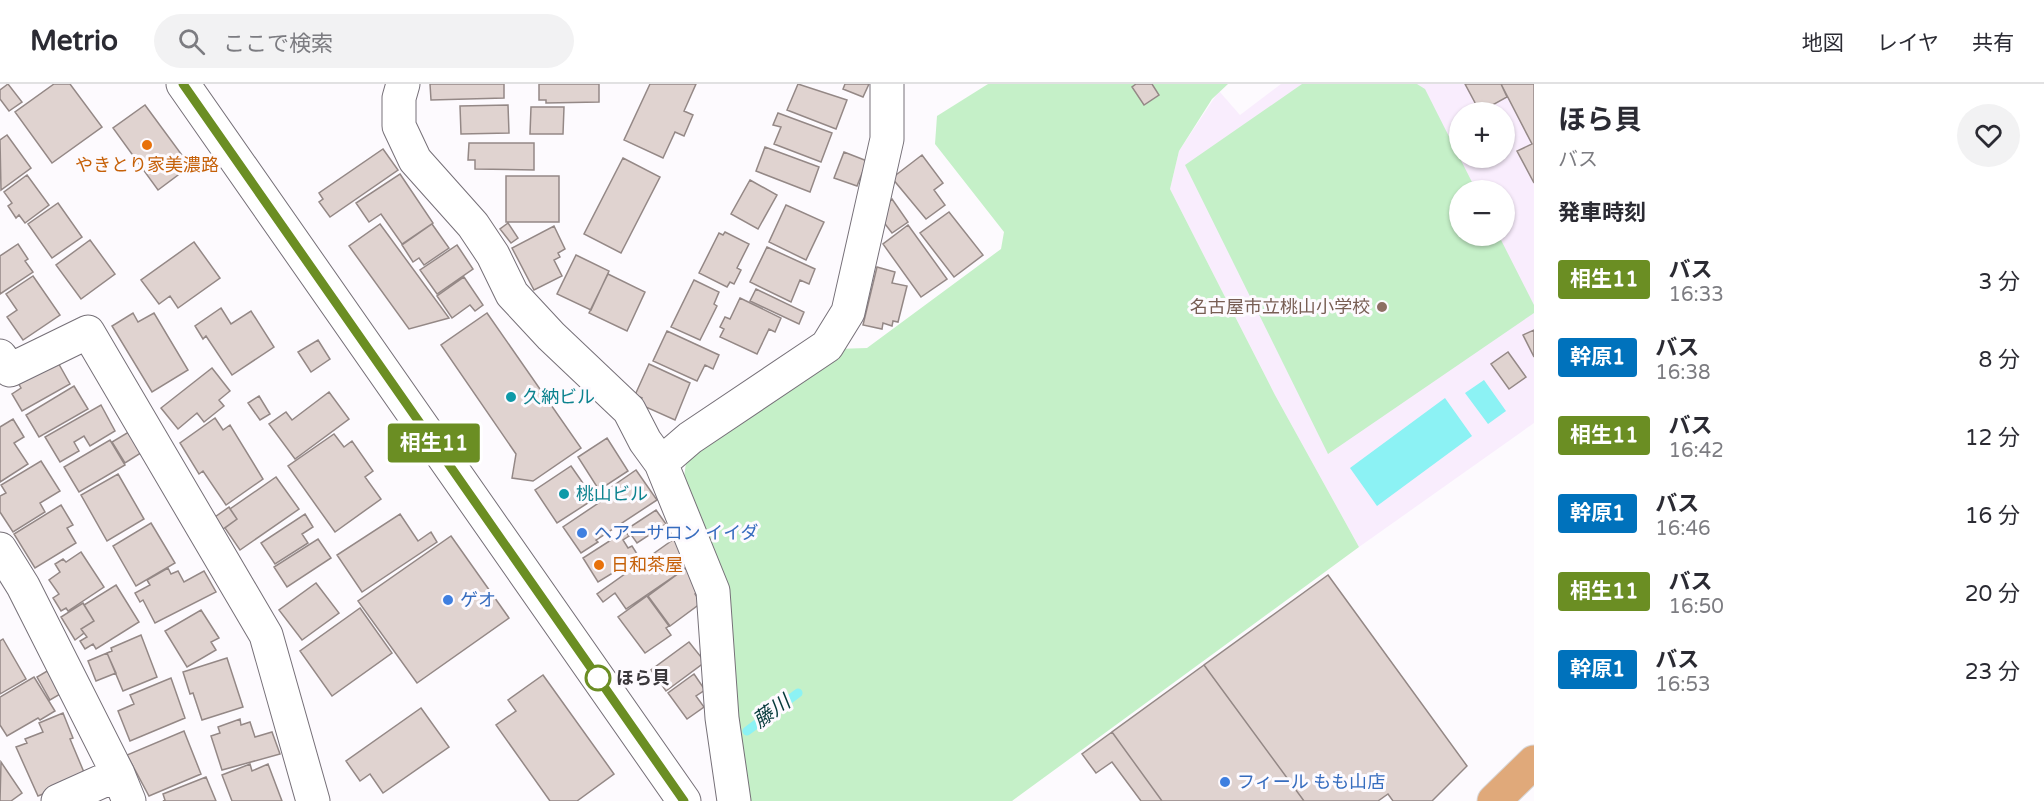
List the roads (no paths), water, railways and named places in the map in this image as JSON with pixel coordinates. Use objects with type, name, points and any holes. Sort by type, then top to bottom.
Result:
[{"type":"main road","points":[[1494,801],[1534,762]]},
{"type":"street","points":[[183,84],[678,799]]},
{"type":"street","points":[[403,84],[399,98],[399,126],[415,160],[473,225],[493,255],[512,294],[551,336],[629,410],[645,441],[661,464],[713,591],[722,718],[734,801]]},
{"type":"street","points":[[661,464],[690,438],[827,346],[848,312],[887,139],[887,84]]},
{"type":"street","points":[[0,356],[10,370],[88,332],[266,635],[313,801]]},
{"type":"street","points":[[0,549],[23,585],[123,788],[58,801]]},
{"type":"water","points":[[1484,380],[1506,411],[1488,424],[1465,393]]},
{"type":"water","points":[[1445,398],[1472,436],[1377,506],[1350,468]]},
{"type":"waterway","name":"藤川","points":[[747,731],[798,693]]},
{"type":"place","name":"やきとり家美濃路","points":[[147,145]]},
{"type":"place","name":"名古屋市立桃山小学校","points":[[1382,307]]},
{"type":"place","name":"久納ビル","points":[[511,397]]},
{"type":"place","name":"桃山ビル","points":[[564,494]]},
{"type":"place","name":"ヘアーサロン イイダ","points":[[582,533]]},
{"type":"place","name":"日和茶屋","points":[[599,565]]},
{"type":"place","name":"ゲオ","points":[[448,600]]},
{"type":"place","name":"ほら貝","points":[[598,678]]},
{"type":"place","name":"フィール もも山店","points":[[1225,782]]}]
